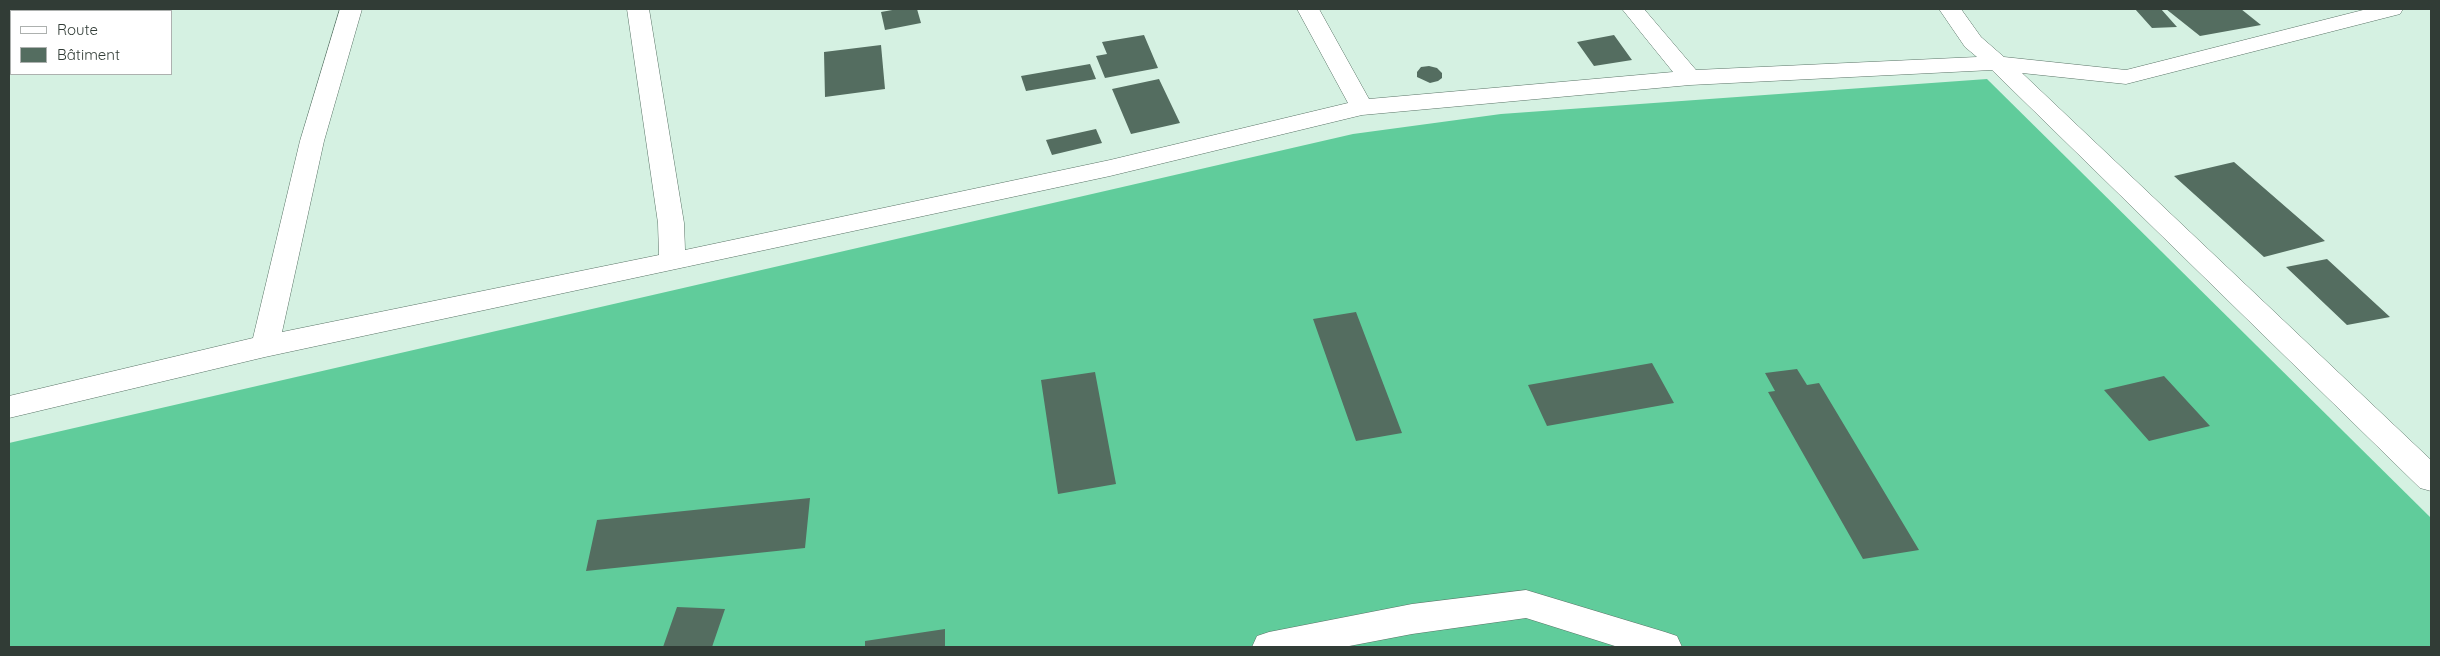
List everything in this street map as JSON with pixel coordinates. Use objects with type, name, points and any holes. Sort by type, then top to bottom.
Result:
[{"type":"street","points":[[265,346],[312,141],[351,9]]},
{"type":"street","points":[[638,9],[671,223],[672,262]]},
{"type":"street","points":[[1308,9],[1362,107]]},
{"type":"street","points":[[1633,9],[1690,78]]},
{"type":"street","points":[[1950,9],[1973,42],[1998,62],[2431,479]]},
{"type":"street","points":[[2302,9],[2320,26]]},
{"type":"street","points":[[9,407],[265,346],[672,262],[1110,168],[1362,107],[1690,78],[1998,62],[2126,77],[2392,9]]},
{"type":"street","points":[[1269,647],[1412,619],[1526,604],[1665,647]]},
{"type":"green space","points":[[1987,79],[2431,518],[2431,647],[9,647],[9,443],[1353,134],[1501,114]]},
{"type":"building","points":[[898,9],[917,9],[921,23],[885,30],[881,12]]},
{"type":"building","points":[[2135,9],[2161,9],[2177,27],[2152,28]]},
{"type":"building","points":[[2166,9],[2241,9],[2261,25],[2200,36]]},
{"type":"building","points":[[1144,35],[1158,68],[1105,78],[1096,56],[1107,54],[1102,42]]},
{"type":"building","points":[[1614,35],[1632,60],[1594,66],[1577,42]]},
{"type":"building","points":[[881,45],[885,89],[825,97],[824,52]]},
{"type":"building","points":[[1090,64],[1096,79],[1026,91],[1021,76]]},
{"type":"building","points":[[1421,67],[1437,68],[1442,73],[1442,78],[1430,83],[1417,77],[1417,72]]},
{"type":"building","points":[[1159,79],[1180,123],[1131,134],[1112,89]]},
{"type":"building","points":[[1096,129],[1102,143],[1052,155],[1046,140]]},
{"type":"building","points":[[2234,162],[2325,241],[2264,257],[2174,176]]},
{"type":"building","points":[[2327,259],[2390,317],[2347,325],[2286,267]]},
{"type":"building","points":[[1356,312],[1402,433],[1356,441],[1313,319]]},
{"type":"building","points":[[1652,363],[1674,403],[1547,426],[1528,385]]},
{"type":"building","points":[[1797,369],[1807,385],[1819,383],[1919,550],[1863,559],[1768,392],[1775,391],[1765,373]]},
{"type":"building","points":[[1095,372],[1116,484],[1058,494],[1041,380]]},
{"type":"building","points":[[2164,376],[2210,426],[2149,441],[2104,390]]},
{"type":"building","points":[[810,498],[805,548],[586,571],[597,520]]},
{"type":"building","points":[[677,607],[725,609],[712,647],[663,647]]},
{"type":"building","points":[[945,629],[945,647],[865,647],[865,641]]}]
